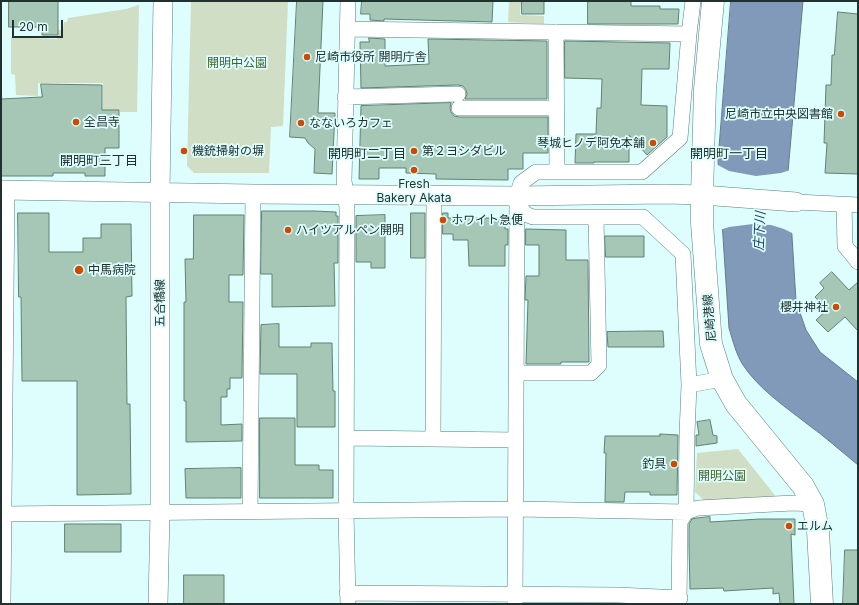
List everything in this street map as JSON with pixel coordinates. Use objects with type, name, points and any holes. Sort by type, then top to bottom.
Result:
[{"type":"main road","name":"尼崎港線","points":[[713,1],[705,89],[708,195],[702,223],[711,344],[722,379],[736,404],[804,486],[813,504],[818,531],[822,604]]},
{"type":"street","name":"五合橋線","points":[[158,604],[160,513],[160,193],[163,1]]},
{"type":"street","points":[[348,1],[344,181],[346,194],[346,511],[348,598],[515,599],[618,595],[680,601],[680,522],[686,512],[689,385],[683,254],[643,217],[533,217],[525,214],[517,199]]},
{"type":"street","points":[[515,599],[517,199],[521,183],[536,172],[642,172],[680,138],[693,1]]},
{"type":"street","points":[[347,29],[689,34]]},
{"type":"street","points":[[556,32],[557,172]]},
{"type":"street","points":[[345,97],[458,101],[556,108]]},
{"type":"street","points":[[3,604],[2,514],[4,190],[253,194],[434,194],[517,199],[638,194],[708,195],[851,205],[846,246],[858,262]]},
{"type":"street","points":[[250,512],[253,194]]},
{"type":"street","points":[[433,439],[434,194]]},
{"type":"street","points":[[517,373],[591,374],[599,365],[596,217]]},
{"type":"street","points":[[689,385],[722,379]]},
{"type":"street","points":[[347,438],[516,440]]},
{"type":"street","points":[[2,514],[516,509],[686,512],[698,508],[793,503],[813,504]]},
{"type":"green space","name":"開明中公園","points":[[191,1],[288,1],[283,126],[271,127],[269,173],[194,173],[187,166]]},
{"type":"green space","points":[[509,1],[521,2],[520,15],[544,16],[544,24],[508,22]]},
{"type":"green space","points":[[139,5],[137,112],[103,110],[103,83],[38,83],[38,96],[16,95],[15,75],[11,74],[11,37],[57,39],[58,30],[63,30],[64,22],[67,22],[68,18],[126,9]]},
{"type":"green space","name":"開明公園","points":[[738,449],[778,499],[706,502],[695,492],[697,453]]},
{"type":"water","name":"庄下川","points":[[731,1],[803,1],[788,172],[796,301],[806,330],[820,352],[858,382],[858,465],[756,382],[741,361],[729,328],[718,161]]},
{"type":"pier","points":[[716,164],[729,171],[756,176],[781,173],[790,170],[794,234],[771,225],[753,224],[729,227],[720,230]]},
{"type":"building","points":[[9,1],[58,1],[58,35],[42,35],[42,27],[9,27]]},
{"type":"building","name":"尼崎市役所 開明庁舎","points":[[297,1],[323,1],[318,113],[335,113],[332,174],[314,173],[315,149],[305,138],[290,137]]},
{"type":"building","points":[[362,1],[493,1],[492,22],[384,19],[384,21],[370,20],[370,14],[361,14]]},
{"type":"building","points":[[522,1],[544,1],[544,14],[522,14]]},
{"type":"building","points":[[588,1],[631,1],[631,6],[660,6],[660,9],[679,9],[678,24],[588,24]]},
{"type":"building","name":"尼崎市立中央図書館","points":[[838,12],[858,14],[858,174],[825,173],[827,143],[824,143],[826,85],[831,85],[832,55],[834,55]]},
{"type":"building","points":[[369,38],[385,39],[385,66],[429,64],[428,39],[547,41],[547,99],[465,99],[467,94],[466,90],[463,86],[458,85],[361,88],[360,42],[369,42]]},
{"type":"building","points":[[565,41],[670,43],[669,69],[642,69],[641,105],[667,106],[667,137],[647,155],[629,135],[629,162],[575,163],[576,134],[596,134],[597,108],[601,108],[602,79],[565,78]]},
{"type":"building","points":[[41,84],[102,85],[102,110],[119,110],[119,148],[105,148],[105,176],[85,176],[85,173],[53,173],[53,176],[1,176],[1,99],[42,97]]},
{"type":"building","points":[[451,103],[451,112],[454,116],[459,117],[548,117],[548,153],[523,153],[523,169],[508,169],[508,180],[436,179],[436,174],[406,173],[406,168],[379,168],[379,179],[359,179],[361,106]]},
{"type":"building","points":[[262,211],[336,212],[336,216],[338,216],[338,263],[334,263],[335,306],[272,307],[272,274],[261,274]]},
{"type":"building","points":[[18,213],[49,213],[49,252],[83,252],[83,238],[101,238],[101,224],[131,224],[132,296],[126,297],[127,404],[130,404],[131,494],[77,495],[77,381],[22,381]]},
{"type":"building","points":[[411,213],[425,213],[425,258],[411,258]]},
{"type":"building","points":[[443,213],[448,213],[448,218],[505,218],[505,229],[508,229],[508,245],[505,245],[505,266],[469,266],[468,240],[453,240],[453,234],[443,234]]},
{"type":"building","points":[[194,215],[244,215],[243,275],[229,275],[229,302],[243,302],[242,378],[230,378],[230,389],[227,389],[227,397],[221,397],[221,425],[242,424],[242,441],[186,442],[186,401],[184,401],[184,302],[186,302],[185,259],[193,259]]},
{"type":"building","points":[[385,215],[385,268],[371,268],[371,262],[356,262],[356,216]]},
{"type":"building","points":[[526,229],[566,230],[566,260],[588,260],[589,362],[526,364],[528,300],[525,300],[526,276],[539,276],[539,245],[526,245]]},
{"type":"building","points":[[605,236],[644,236],[644,257],[606,257]]},
{"type":"building","points":[[832,272],[849,290],[858,282],[858,331],[845,317],[828,332],[816,320],[827,310],[815,297],[824,288],[820,283]]},
{"type":"building","points":[[279,324],[279,347],[311,347],[311,343],[332,343],[333,391],[335,391],[335,427],[297,427],[297,374],[260,374],[261,325]]},
{"type":"building","points":[[663,331],[664,347],[608,347],[607,332]]},
{"type":"building","points":[[260,418],[295,418],[295,465],[319,465],[319,470],[333,470],[333,498],[260,498]]},
{"type":"building","points":[[710,420],[713,435],[717,436],[717,443],[696,446],[696,435],[699,435],[697,422]]},
{"type":"building","points":[[660,434],[678,435],[677,495],[650,495],[650,492],[625,492],[624,502],[605,502],[605,436],[660,436]]},
{"type":"building","points":[[241,468],[241,498],[186,498],[185,469]]},
{"type":"building","points":[[710,517],[710,522],[760,519],[795,519],[795,535],[791,534],[794,604],[780,604],[779,593],[773,594],[773,588],[724,591],[723,588],[690,589],[689,524],[692,519]]},
{"type":"building","points":[[65,524],[121,524],[121,552],[65,552]]},
{"type":"building","points":[[845,550],[858,550],[858,604],[843,604]]},
{"type":"building","points":[[184,575],[224,575],[224,604],[184,604]]},
{"type":"place","name":"尼崎市役所 開明庁舎","points":[[307,57]]},
{"type":"place","name":"尼崎市立中央図書館","points":[[841,114]]},
{"type":"place","name":"全昌寺","points":[[76,122]]},
{"type":"place","name":"なないろカフェ","points":[[301,123]]},
{"type":"place","name":"琴城ヒノデ阿免本舗","points":[[653,143]]},
{"type":"place","name":"機銃掃射の塀","points":[[184,151]]},
{"type":"place","name":"第２ヨシダビル","points":[[414,151]]},
{"type":"place","name":"Fresh Bakery Akata","points":[[414,170]]},
{"type":"place","name":"ホワイト急便","points":[[443,220]]},
{"type":"place","name":"ハイツアルペン開明","points":[[288,230]]},
{"type":"place","name":"中馬病院","points":[[79,270]]},
{"type":"place","name":"櫻井神社","points":[[836,307]]},
{"type":"place","name":"釣具","points":[[674,464]]},
{"type":"place","name":"エルム","points":[[789,526]]},
{"type":"district","name":"開明町二丁目","points":[[367,154]]},
{"type":"district","name":"開明町一丁目","points":[[729,154]]},
{"type":"district","name":"開明町三丁目","points":[[99,161]]}]
